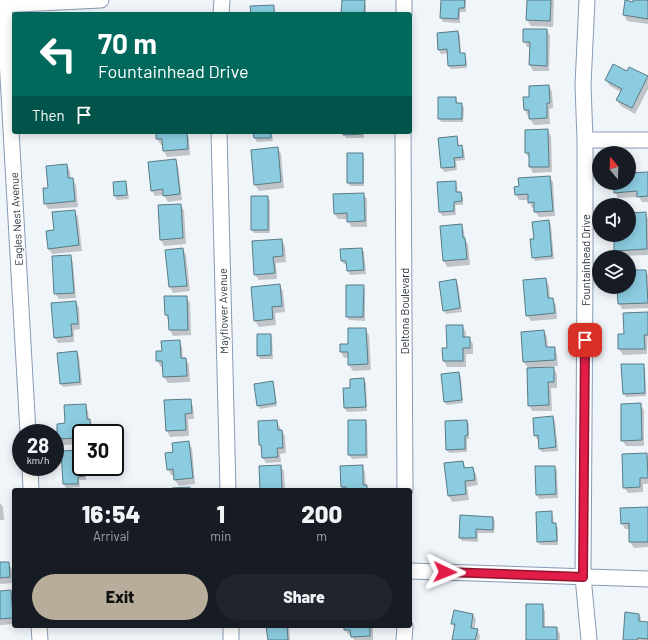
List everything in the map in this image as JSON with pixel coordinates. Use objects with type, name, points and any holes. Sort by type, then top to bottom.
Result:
[{"type":"street","points":[[2,5],[101,0]]},
{"type":"street","points":[[221,12],[222,0]]},
{"type":"street","points":[[404,0],[404,12]]},
{"type":"street","name":"Fountainhead Drive","points":[[587,0],[583,85],[585,140],[583,577],[589,640]]},
{"type":"street","name":"Eagles Nest Avenue","points":[[2,5],[27,424]]},
{"type":"street","name":"Mayflower Avenue","points":[[219,134],[228,488]]},
{"type":"street","name":"Deltona Boulevard","points":[[403,134],[405,488]]},
{"type":"street","points":[[585,140],[648,140]]},
{"type":"street","points":[[30,476],[31,488]]},
{"type":"street","points":[[412,571],[648,579]]},
{"type":"street","points":[[39,628],[40,640]]},
{"type":"street","points":[[231,628],[231,640]]},
{"type":"street","points":[[404,640],[405,628]]},
{"type":"building","points":[[342,0],[365,0],[364,12],[341,12]]},
{"type":"building","points":[[441,0],[465,0],[464,8],[459,8],[458,19],[440,18]]},
{"type":"building","points":[[527,0],[551,0],[550,21],[526,20]]},
{"type":"building","points":[[625,0],[633,2],[633,0],[648,0],[648,19],[623,15]]},
{"type":"building","points":[[274,5],[274,12],[251,12],[250,6]]},
{"type":"building","points":[[523,29],[547,29],[547,66],[529,65],[530,42],[523,42]]},
{"type":"building","points":[[458,31],[460,53],[465,53],[466,65],[448,66],[447,49],[438,50],[437,33]]},
{"type":"building","points":[[613,64],[627,71],[629,67],[648,76],[632,108],[616,100],[622,89],[605,80]]},
{"type":"building","points":[[549,85],[550,103],[547,103],[547,118],[529,119],[529,110],[524,110],[523,97],[529,97],[529,86]]},
{"type":"building","points":[[438,97],[456,97],[456,103],[462,103],[462,119],[438,119]]},
{"type":"building","points":[[548,129],[549,167],[529,167],[529,153],[525,153],[525,130]]},
{"type":"building","points":[[156,134],[187,134],[188,149],[163,151],[162,139],[156,139]]},
{"type":"building","points":[[253,134],[271,134],[271,138],[254,138]]},
{"type":"building","points":[[457,136],[458,146],[462,145],[463,157],[454,158],[455,167],[441,168],[438,138]]},
{"type":"building","points":[[278,147],[281,182],[254,185],[251,150]]},
{"type":"building","points":[[347,153],[363,153],[363,183],[347,183]]},
{"type":"building","points":[[176,159],[180,194],[163,196],[163,189],[151,191],[148,162]]},
{"type":"building","points":[[67,164],[68,178],[73,178],[75,201],[44,204],[43,188],[48,188],[46,166]]},
{"type":"building","points":[[648,172],[648,196],[637,197],[637,191],[614,193],[614,190],[636,190],[636,173]]},
{"type":"building","points":[[550,176],[553,211],[534,212],[534,202],[528,203],[528,194],[515,195],[514,187],[519,186],[518,178]]},
{"type":"building","points":[[126,181],[127,195],[114,196],[113,182]]},
{"type":"building","points":[[456,181],[456,192],[461,192],[462,201],[454,202],[454,211],[439,212],[437,182]]},
{"type":"building","points":[[364,193],[365,221],[347,222],[347,213],[334,214],[333,194]]},
{"type":"building","points":[[251,196],[268,196],[268,230],[251,230]]},
{"type":"building","points":[[181,204],[183,238],[160,240],[158,205]]},
{"type":"building","points":[[75,210],[79,245],[48,249],[46,231],[54,230],[52,212]]},
{"type":"building","points":[[646,212],[647,249],[614,250],[614,242],[636,242],[636,213]]},
{"type":"building","points":[[549,220],[552,256],[532,258],[530,239],[534,239],[532,222]]},
{"type":"building","points":[[462,224],[467,259],[443,261],[440,226]]},
{"type":"building","points":[[282,239],[283,256],[273,257],[275,273],[254,275],[252,241]]},
{"type":"building","points":[[183,248],[187,286],[169,287],[165,250]]},
{"type":"building","points":[[362,248],[364,270],[347,271],[346,261],[341,261],[340,249]]},
{"type":"building","points":[[71,255],[74,293],[54,294],[52,256]]},
{"type":"building","points":[[636,270],[646,270],[648,303],[618,304],[617,294],[636,294]]},
{"type":"building","points":[[546,278],[548,298],[553,298],[555,313],[526,316],[523,280]]},
{"type":"building","points":[[456,279],[460,308],[443,311],[439,282]]},
{"type":"building","points":[[280,284],[282,306],[272,307],[273,319],[254,321],[251,287]]},
{"type":"building","points":[[346,285],[364,285],[363,317],[346,317]]},
{"type":"building","points":[[164,296],[187,296],[188,330],[169,330],[168,315],[165,315]]},
{"type":"building","points":[[76,301],[78,324],[71,324],[72,336],[54,338],[51,303]]},
{"type":"building","points":[[648,312],[648,335],[644,335],[645,349],[618,349],[618,334],[624,334],[623,313]]},
{"type":"building","points":[[446,325],[463,325],[463,337],[470,337],[470,348],[463,348],[463,361],[443,361],[442,348],[447,348]]},
{"type":"building","points":[[348,328],[366,328],[368,364],[348,365],[348,352],[340,352],[340,344],[348,344]]},
{"type":"building","points":[[544,330],[546,347],[555,347],[555,360],[523,362],[521,332]]},
{"type":"building","points":[[257,334],[271,334],[271,355],[257,356]]},
{"type":"building","points":[[180,340],[181,358],[186,358],[187,376],[163,377],[162,361],[156,361],[156,351],[162,351],[161,341]]},
{"type":"building","points":[[77,351],[80,382],[60,384],[57,353]]},
{"type":"building","points":[[621,364],[644,364],[645,393],[623,394]]},
{"type":"building","points":[[554,367],[554,382],[548,382],[549,405],[528,406],[527,368]]},
{"type":"building","points":[[459,372],[462,400],[444,402],[441,374]]},
{"type":"building","points":[[364,378],[366,407],[344,408],[343,388],[350,388],[350,379]]},
{"type":"building","points":[[273,381],[276,403],[257,406],[254,384]]},
{"type":"building","points":[[191,399],[192,413],[185,414],[186,430],[166,431],[164,400]]},
{"type":"building","points":[[641,403],[642,440],[621,441],[621,404]]},
{"type":"building","points":[[86,404],[87,419],[90,419],[90,424],[72,424],[72,438],[64,439],[64,424],[57,424],[65,423],[64,405]]},
{"type":"building","points":[[553,416],[556,447],[539,449],[538,435],[534,436],[533,418]]},
{"type":"building","points":[[277,420],[278,430],[282,430],[283,448],[277,448],[278,457],[262,458],[261,445],[259,445],[258,421]]},
{"type":"building","points":[[348,420],[366,420],[366,455],[348,455]]},
{"type":"building","points":[[467,420],[468,435],[465,436],[465,449],[446,450],[445,421]]},
{"type":"building","points":[[189,441],[193,478],[174,480],[173,469],[167,470],[165,453],[173,452],[172,443]]},
{"type":"building","points":[[72,450],[72,476],[85,476],[78,477],[78,484],[63,484],[64,451]]},
{"type":"building","points":[[647,453],[648,478],[640,478],[640,487],[623,488],[622,454]]},
{"type":"building","points":[[463,461],[464,468],[473,467],[475,480],[465,481],[466,494],[448,496],[444,463]]},
{"type":"building","points":[[281,465],[282,488],[260,488],[259,466]]},
{"type":"building","points":[[363,465],[363,485],[367,485],[367,488],[341,487],[340,466]]},
{"type":"building","points":[[535,466],[555,466],[556,494],[536,495]]},
{"type":"building","points":[[648,507],[648,542],[629,542],[629,523],[621,524],[620,508]]},
{"type":"building","points":[[552,511],[552,523],[556,523],[557,541],[537,542],[536,512]]},
{"type":"building","points":[[460,515],[493,517],[493,530],[476,529],[476,538],[459,538]]},
{"type":"building","points":[[0,562],[9,562],[10,577],[0,578]]},
{"type":"building","points":[[11,590],[12,618],[0,619],[0,591]]},
{"type":"building","points":[[526,604],[543,604],[543,627],[557,627],[557,640],[526,640]]},
{"type":"building","points":[[454,610],[473,614],[471,628],[478,629],[475,640],[452,640],[455,624],[451,624]]},
{"type":"building","points":[[625,612],[639,614],[639,621],[648,622],[648,639],[638,638],[637,640],[623,640]]},
{"type":"building","points":[[266,628],[287,628],[288,640],[268,640]]},
{"type":"building","points":[[344,628],[370,628],[370,636],[351,637],[350,630],[344,630]]},
{"type":"route","points":[[445,572],[583,577],[585,340]]}]
